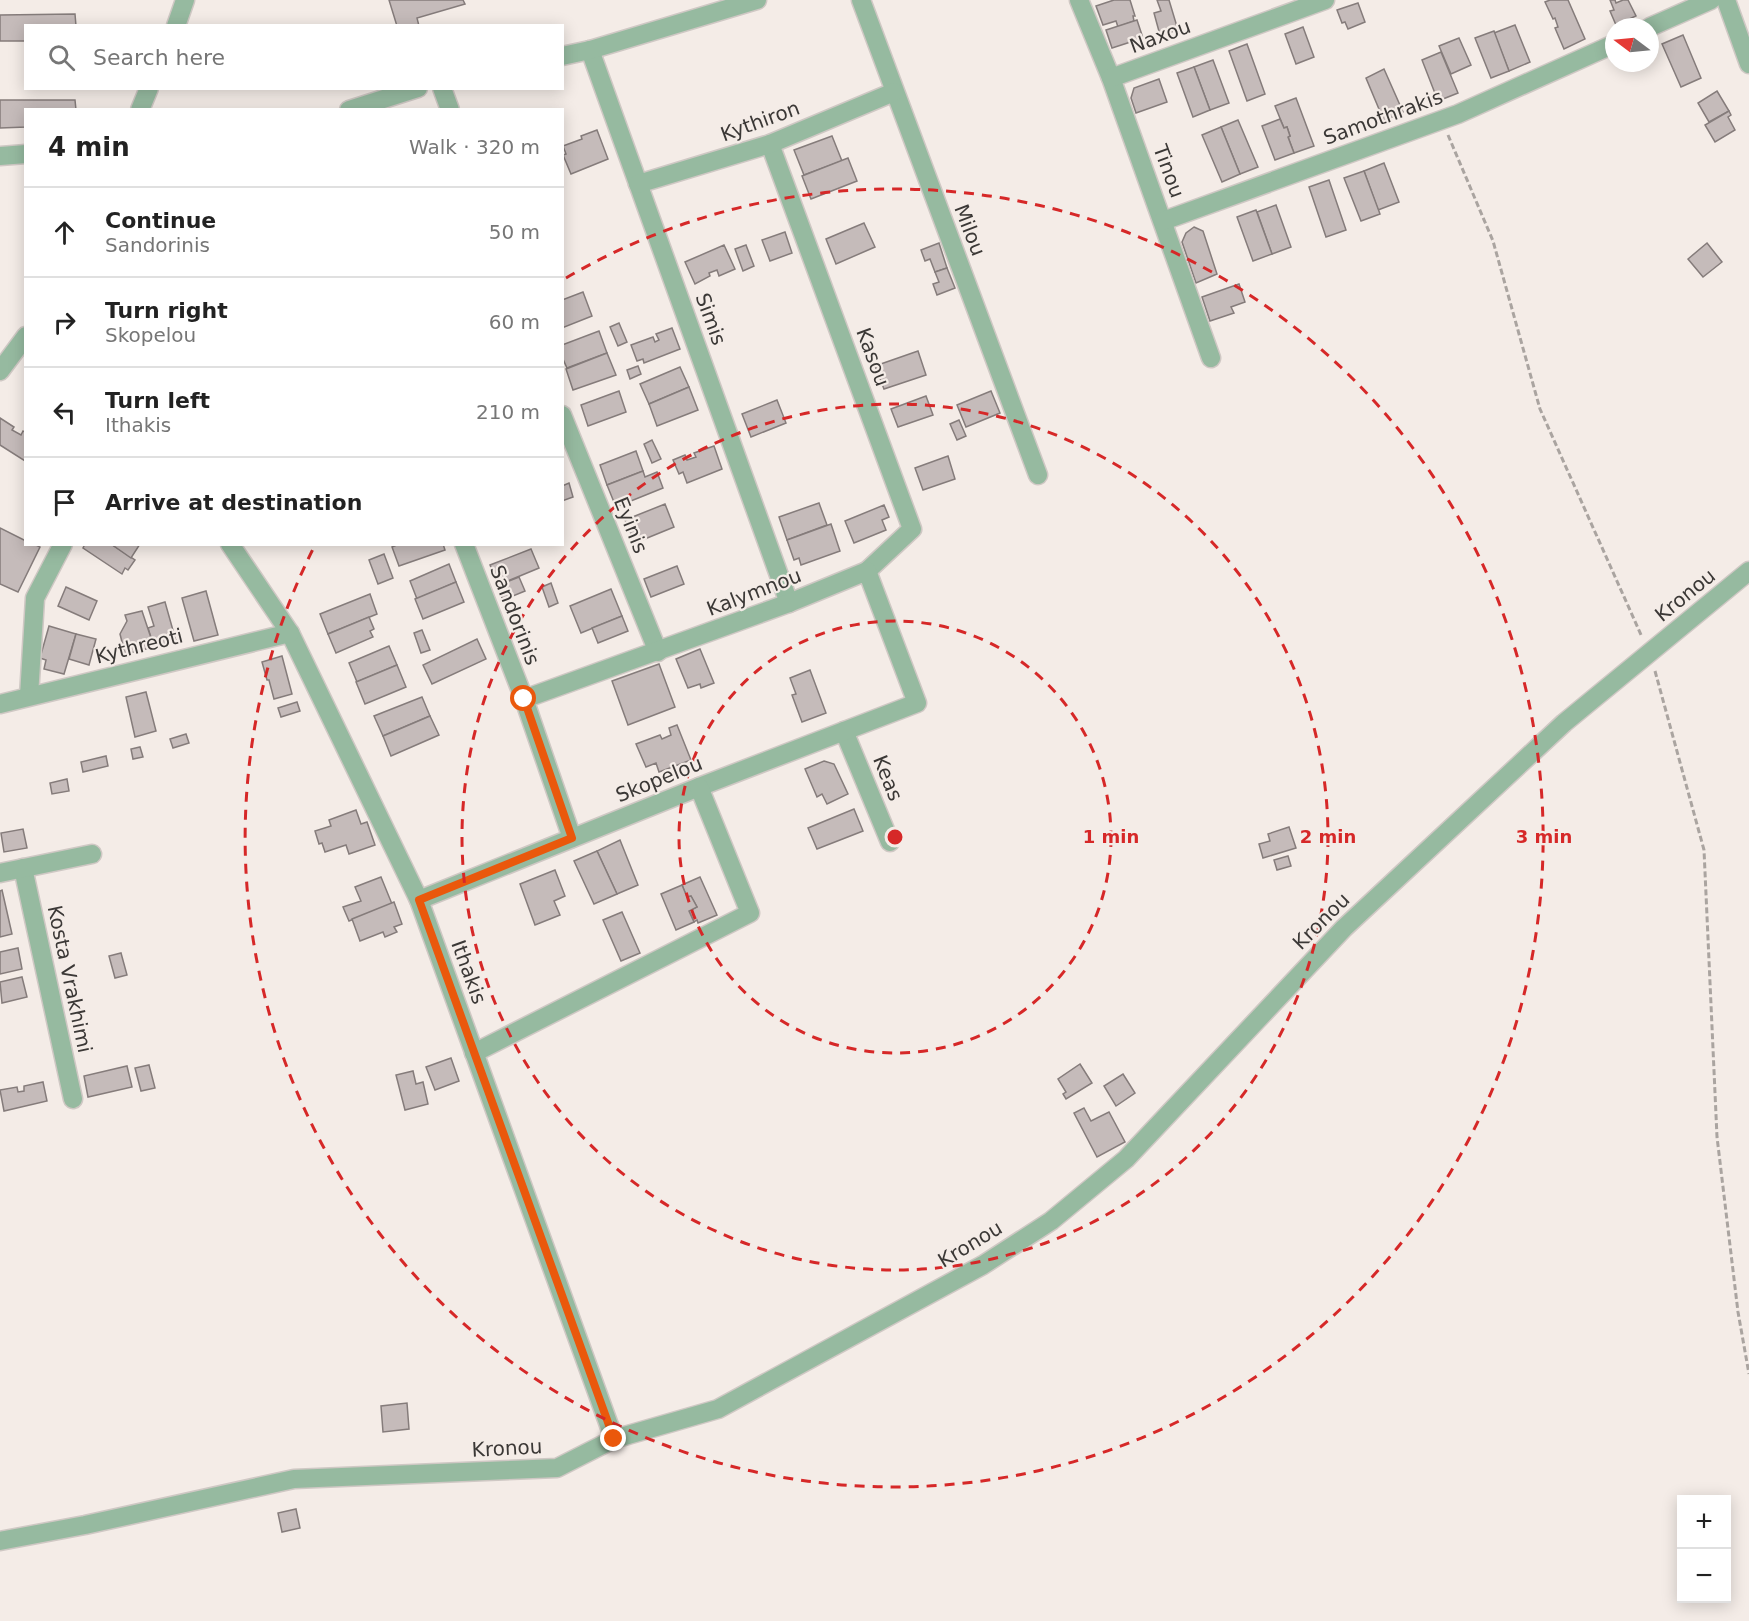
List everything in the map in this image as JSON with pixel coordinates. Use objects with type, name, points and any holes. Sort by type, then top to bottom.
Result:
[{"type":"street","points":[[177,24],[186,0]]},
{"type":"street","points":[[564,56],[591,50],[757,0]]},
{"type":"street","name":"Milou","points":[[861,0],[1038,475]]},
{"type":"street","name":"Tinou","points":[[1080,0],[1112,78],[1211,358]]},
{"type":"street","name":"Naxou","points":[[1112,78],[1325,0]]},
{"type":"street","points":[[1659,23],[1711,0]]},
{"type":"street","points":[[1726,0],[1749,64]]},
{"type":"street","name":"Samothrakis","points":[[1163,221],[1442,120],[1605,48]]},
{"type":"street","name":"Simis","points":[[591,50],[789,603]]},
{"type":"street","points":[[141,108],[148,90]]},
{"type":"street","points":[[355,108],[412,90]]},
{"type":"street","points":[[443,90],[449,108]]},
{"type":"street","name":"Kythiron","points":[[638,184],[770,144],[894,92]]},
{"type":"street","name":"Kasou","points":[[770,144],[912,529],[867,571]]},
{"type":"street","points":[[0,156],[24,154]]},
{"type":"street","points":[[0,371],[24,339]]},
{"type":"street","name":"Eyinis","points":[[564,420],[658,652]]},
{"type":"street","points":[[29,696],[35,598],[62,546]]},
{"type":"street","name":"Ithakis","points":[[231,546],[290,633],[419,900],[614,1439]]},
{"type":"street","name":"Sandorinis","points":[[465,546],[524,699],[572,838]]},
{"type":"street","name":"Kalymnou","points":[[524,699],[658,652],[867,571]]},
{"type":"street","name":"Skopelou","points":[[419,900],[699,787],[916,703],[867,571]]},
{"type":"street","name":"Kronou","points":[[0,1541],[294,1479],[557,1468],[614,1439],[718,1408],[983,1265],[1051,1221],[1126,1159],[1344,928],[1564,723],[1749,571]]},
{"type":"street","name":"Kythreoti","points":[[0,704],[290,633]]},
{"type":"street","name":"Keas","points":[[844,731],[890,842]]},
{"type":"street","points":[[474,1053],[750,913],[699,787]]},
{"type":"street","points":[[0,873],[92,854]]},
{"type":"street","name":"Kosta Vrakhimi","points":[[22,868],[73,1099]]},
{"type":"path","points":[[1442,120],[1493,241],[1540,409],[1649,653],[1704,850],[1717,1137],[1738,1312],[1749,1374]]},
{"type":"building","points":[[389,0],[463,0],[465,4],[417,18],[418,24],[396,24]]},
{"type":"building","points":[[1114,0],[1130,0],[1135,16],[1133,16],[1134,21],[1118,27],[1116,21],[1103,25],[1096,6]]},
{"type":"building","points":[[1157,0],[1169,0],[1178,30],[1160,35],[1154,13],[1161,11]]},
{"type":"building","points":[[1568,0],[1585,39],[1564,49],[1555,28],[1558,27],[1555,18],[1553,19],[1545,2]]},
{"type":"building","points":[[1610,0],[1615,0],[1616,3],[1628,0],[1636,16],[1613,18],[1610,11],[1614,10]]},
{"type":"building","points":[[1358,3],[1365,22],[1348,29],[1345,22],[1342,23],[1337,10]]},
{"type":"building","points":[[75,14],[76,24],[24,24],[24,41],[0,41],[0,15]]},
{"type":"building","points":[[1137,20],[1143,38],[1112,48],[1106,30]]},
{"type":"building","points":[[1515,25],[1530,62],[1509,71],[1494,33]]},
{"type":"building","points":[[1303,27],[1314,57],[1296,64],[1285,34]]},
{"type":"building","points":[[1494,31],[1509,71],[1491,78],[1475,38]]},
{"type":"building","points":[[1683,35],[1701,78],[1681,87],[1662,44]]},
{"type":"building","points":[[1459,38],[1471,65],[1451,74],[1439,46]]},
{"type":"building","points":[[1247,44],[1265,94],[1247,101],[1229,51]]},
{"type":"building","points":[[1441,52],[1458,93],[1438,101],[1422,60]]},
{"type":"building","points":[[1213,60],[1229,103],[1210,110],[1194,67]]},
{"type":"building","points":[[1194,67],[1210,110],[1193,117],[1177,73]]},
{"type":"building","points":[[1384,69],[1403,112],[1384,121],[1366,78]]},
{"type":"building","points":[[1159,79],[1167,102],[1136,113],[1131,98],[1134,88]]},
{"type":"building","points":[[1717,91],[1729,111],[1709,122],[1698,103]]},
{"type":"building","points":[[1296,98],[1314,146],[1294,153],[1287,127],[1284,128],[1275,106]]},
{"type":"building","points":[[0,100],[75,100],[76,108],[24,108],[24,127],[0,128]]},
{"type":"building","points":[[1729,111],[1731,115],[1728,117],[1735,130],[1715,142],[1705,125]]},
{"type":"building","points":[[1280,119],[1284,128],[1287,127],[1294,153],[1275,160],[1262,126]]},
{"type":"building","points":[[1238,120],[1258,167],[1240,174],[1221,127]]},
{"type":"building","points":[[1221,127],[1240,174],[1222,182],[1202,135]]},
{"type":"building","points":[[597,130],[608,159],[571,174],[564,157],[566,154],[564,146],[582,139],[581,136]]},
{"type":"building","points":[[832,136],[842,161],[804,175],[794,150]]},
{"type":"building","points":[[848,158],[857,181],[811,199],[802,176]]},
{"type":"building","points":[[1384,163],[1399,202],[1378,210],[1364,171]]},
{"type":"building","points":[[1364,171],[1380,214],[1361,221],[1344,178]]},
{"type":"building","points":[[1329,180],[1346,230],[1326,237],[1309,187]]},
{"type":"building","points":[[1276,205],[1291,247],[1272,254],[1257,212]]},
{"type":"building","points":[[1256,210],[1272,254],[1253,261],[1237,217]]},
{"type":"building","points":[[864,223],[875,247],[836,264],[826,239]]},
{"type":"building","points":[[1194,227],[1203,231],[1217,274],[1196,283],[1182,242],[1186,233]]},
{"type":"building","points":[[785,232],[792,253],[770,261],[762,240]]},
{"type":"building","points":[[939,243],[947,268],[935,272],[930,259],[925,261],[921,250]]},
{"type":"building","points":[[1707,243],[1722,262],[1703,277],[1688,259]]},
{"type":"building","points":[[724,245],[735,269],[719,276],[717,270],[709,273],[710,276],[695,284],[685,262]]},
{"type":"building","points":[[746,245],[754,266],[743,271],[735,249]]},
{"type":"building","points":[[947,268],[955,288],[937,295],[933,284],[939,282],[935,272]]},
{"type":"building","points":[[1239,284],[1245,302],[1231,307],[1234,313],[1210,321],[1202,297]]},
{"type":"building","points":[[583,292],[592,316],[564,327],[564,299]]},
{"type":"building","points":[[619,323],[627,342],[618,346],[610,327]]},
{"type":"building","points":[[672,328],[680,349],[644,363],[643,359],[637,361],[631,345],[653,337],[655,342],[659,340],[656,334]]},
{"type":"building","points":[[599,331],[607,353],[567,368],[564,361],[564,344]]},
{"type":"building","points":[[918,351],[926,375],[884,389],[875,366]]},
{"type":"building","points":[[607,353],[616,375],[573,390],[566,369]]},
{"type":"building","points":[[638,366],[641,374],[630,379],[627,370]]},
{"type":"building","points":[[680,367],[689,387],[649,404],[640,384]]},
{"type":"building","points":[[689,387],[698,410],[657,426],[649,404]]},
{"type":"building","points":[[619,391],[626,412],[588,426],[581,405]]},
{"type":"building","points":[[991,391],[1000,413],[966,427],[957,405]]},
{"type":"building","points":[[926,396],[933,415],[898,427],[891,409]]},
{"type":"building","points":[[777,400],[786,423],[751,437],[742,414]]},
{"type":"building","points":[[0,418],[14,427],[12,430],[21,435],[24,432],[24,460],[0,445]]},
{"type":"building","points":[[959,420],[966,436],[957,440],[950,424]]},
{"type":"building","points":[[652,440],[661,459],[652,463],[644,444]]},
{"type":"building","points":[[714,446],[722,469],[687,483],[683,472],[679,474],[673,460],[685,455],[687,460],[696,457],[694,453]]},
{"type":"building","points":[[636,451],[643,471],[607,485],[600,465]]},
{"type":"building","points":[[948,456],[955,479],[923,490],[915,468]]},
{"type":"building","points":[[643,471],[645,477],[657,472],[663,488],[616,507],[607,485]]},
{"type":"building","points":[[569,483],[573,497],[564,500],[564,485]]},
{"type":"building","points":[[819,503],[827,525],[787,540],[779,517]]},
{"type":"building","points":[[665,504],[674,527],[635,543],[625,520]]},
{"type":"building","points":[[884,505],[889,517],[882,520],[886,530],[854,543],[845,521]]},
{"type":"building","points":[[831,524],[840,551],[801,565],[799,558],[794,560],[787,540]]},
{"type":"building","points":[[0,528],[24,540],[24,546],[40,547],[18,592],[0,584]]},
{"type":"building","points":[[84,546],[114,546],[135,560],[128,570],[125,568],[122,574],[83,548]]},
{"type":"building","points":[[114,546],[139,546],[131,558]]},
{"type":"building","points":[[444,546],[445,550],[399,566],[392,547]]},
{"type":"building","points":[[531,549],[539,568],[498,585],[490,565]]},
{"type":"building","points":[[384,554],[393,578],[378,584],[369,560]]},
{"type":"building","points":[[449,564],[456,582],[417,599],[410,581]]},
{"type":"building","points":[[677,566],[684,584],[651,597],[644,579]]},
{"type":"building","points":[[519,577],[525,591],[503,600],[497,586]]},
{"type":"building","points":[[456,582],[464,602],[423,619],[415,599]]},
{"type":"building","points":[[551,583],[558,603],[549,607],[542,587]]},
{"type":"building","points":[[66,587],[97,601],[89,620],[58,606]]},
{"type":"building","points":[[611,589],[622,616],[581,633],[570,606]]},
{"type":"building","points":[[206,591],[218,635],[194,641],[182,598]]},
{"type":"building","points":[[370,594],[377,614],[328,634],[320,614]]},
{"type":"building","points":[[165,602],[176,641],[154,647],[148,628],[154,626],[148,607]]},
{"type":"building","points":[[142,611],[154,647],[125,654],[120,634],[127,621],[125,615]]},
{"type":"building","points":[[622,616],[628,631],[598,643],[592,628]]},
{"type":"building","points":[[369,617],[374,629],[370,631],[373,637],[336,653],[328,634]]},
{"type":"building","points":[[49,626],[76,634],[64,674],[44,669],[46,660],[40,658]]},
{"type":"building","points":[[422,630],[430,650],[421,653],[414,633]]},
{"type":"building","points":[[76,634],[96,639],[89,665],[69,659]]},
{"type":"building","points":[[477,639],[486,659],[432,684],[423,665]]},
{"type":"building","points":[[389,646],[397,665],[357,682],[349,663]]},
{"type":"building","points":[[700,649],[714,683],[701,688],[700,684],[688,688],[676,659]]},
{"type":"building","points":[[282,656],[292,694],[274,699],[262,662]]},
{"type":"building","points":[[659,664],[675,707],[628,725],[612,681]]},
{"type":"building","points":[[397,665],[406,687],[365,704],[356,682]]},
{"type":"building","points":[[810,670],[826,713],[802,722],[792,695],[796,694],[790,678]]},
{"type":"building","points":[[146,692],[156,731],[135,737],[126,697]]},
{"type":"building","points":[[422,697],[430,716],[383,736],[374,716]]},
{"type":"building","points":[[297,702],[300,711],[281,717],[278,708]]},
{"type":"building","points":[[430,716],[439,735],[391,756],[383,736]]},
{"type":"building","points":[[677,725],[691,760],[659,772],[656,763],[646,767],[636,744],[660,735],[662,739],[671,735],[669,728]]},
{"type":"building","points":[[186,734],[189,743],[173,748],[170,739]]},
{"type":"building","points":[[140,747],[143,757],[133,759],[131,749]]},
{"type":"building","points":[[106,756],[108,766],[83,772],[81,762]]},
{"type":"building","points":[[824,761],[834,764],[848,794],[827,804],[822,794],[817,797],[805,769]]},
{"type":"building","points":[[67,779],[69,791],[52,794],[50,783]]},
{"type":"building","points":[[854,809],[863,831],[817,849],[808,828]]},
{"type":"building","points":[[356,810],[361,824],[367,822],[375,845],[349,854],[346,845],[325,852],[322,843],[319,844],[315,831],[331,826],[329,820]]},
{"type":"building","points":[[1289,827],[1296,848],[1263,858],[1259,844],[1270,841],[1268,834]]},
{"type":"building","points":[[23,829],[27,848],[4,852],[1,833]]},
{"type":"building","points":[[620,840],[638,885],[617,894],[597,851]]},
{"type":"building","points":[[597,851],[617,894],[594,904],[574,861]]},
{"type":"building","points":[[1288,856],[1291,866],[1277,870],[1274,860]]},
{"type":"building","points":[[555,870],[565,896],[554,901],[560,915],[535,925],[520,884]]},
{"type":"building","points":[[381,877],[392,904],[349,921],[343,907],[361,901],[355,887]]},
{"type":"building","points":[[700,877],[717,915],[698,923],[697,920],[694,922],[689,911],[697,907],[691,896],[687,897],[682,885]]},
{"type":"building","points":[[682,885],[687,897],[691,896],[697,907],[689,911],[694,922],[676,930],[661,894]]},
{"type":"building","points":[[2,890],[12,934],[0,937],[0,891]]},
{"type":"building","points":[[394,902],[402,924],[394,927],[397,932],[385,937],[383,932],[360,941],[352,919]]},
{"type":"building","points":[[622,912],[640,953],[621,961],[603,920]]},
{"type":"building","points":[[18,948],[22,969],[0,974],[0,952]]},
{"type":"building","points":[[121,953],[127,975],[115,978],[109,956]]},
{"type":"building","points":[[22,977],[27,997],[2,1003],[0,982]]},
{"type":"building","points":[[451,1058],[459,1081],[435,1090],[426,1067]]},
{"type":"building","points":[[1080,1064],[1092,1083],[1066,1099],[1063,1094],[1066,1092],[1058,1079]]},
{"type":"building","points":[[149,1065],[155,1088],[141,1091],[135,1068]]},
{"type":"building","points":[[127,1066],[132,1087],[88,1097],[84,1076]]},
{"type":"building","points":[[413,1071],[416,1084],[423,1082],[428,1104],[405,1110],[396,1075]]},
{"type":"building","points":[[1123,1074],[1135,1093],[1116,1106],[1104,1086]]},
{"type":"building","points":[[43,1082],[47,1101],[4,1111],[0,1090],[17,1087],[18,1092],[24,1091],[24,1086]]},
{"type":"building","points":[[1084,1108],[1091,1121],[1109,1112],[1125,1142],[1097,1157],[1074,1113]]},
{"type":"building","points":[[407,1403],[409,1429],[383,1432],[381,1406]]},
{"type":"building","points":[[296,1509],[300,1528],[282,1532],[278,1513]]},
{"type":"route","points":[[524,699],[572,838],[419,900],[614,1439]]}]
